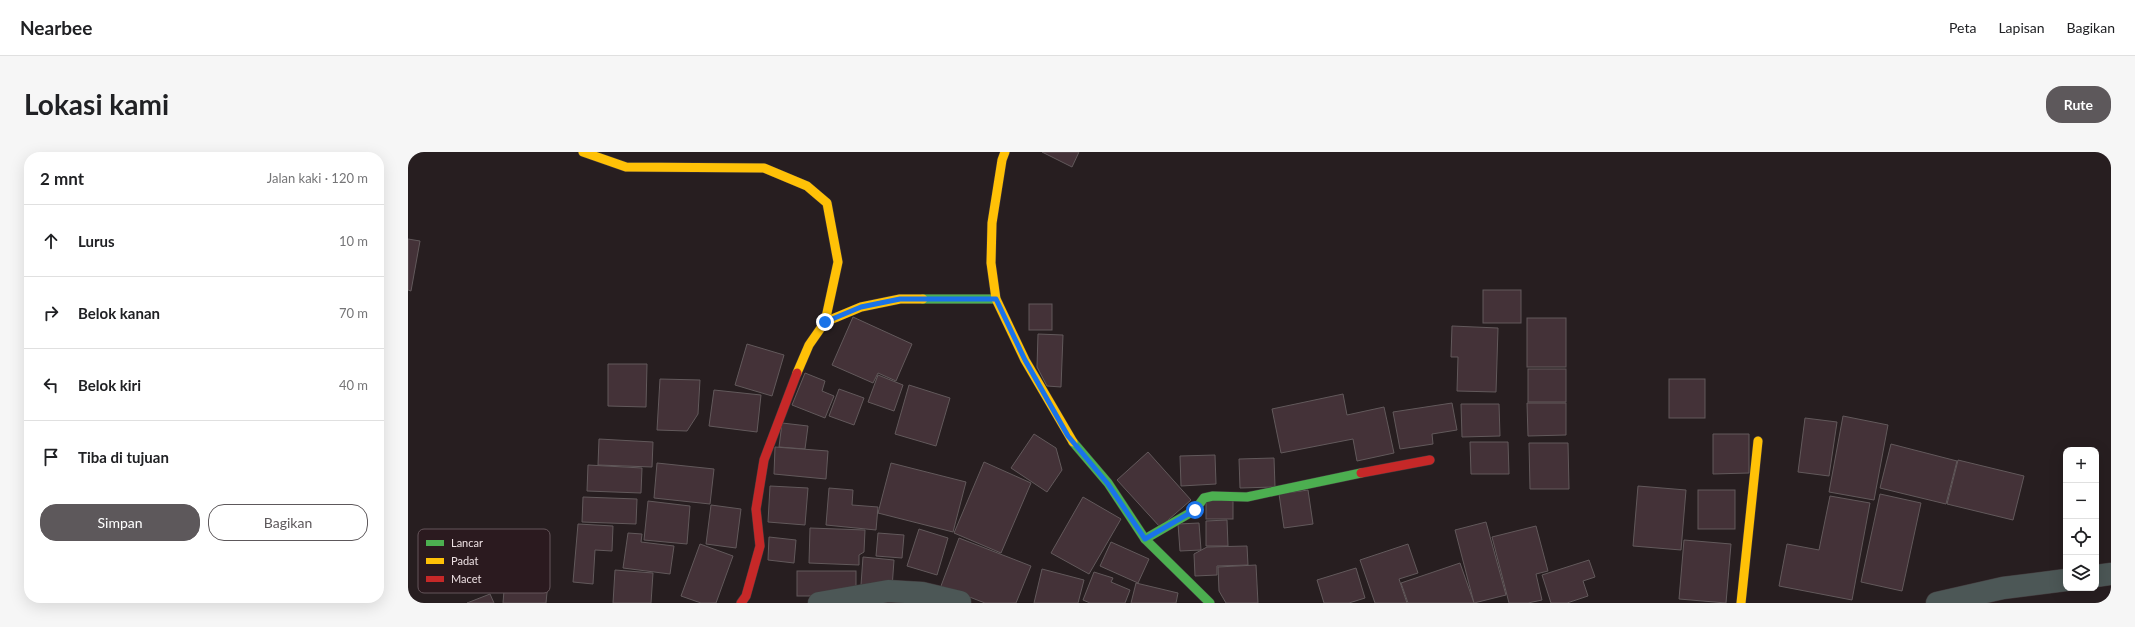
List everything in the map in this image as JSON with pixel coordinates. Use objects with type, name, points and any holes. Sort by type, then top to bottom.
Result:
[{"type":"street","points":[[583,152],[626,167],[764,168],[807,186],[827,203],[838,262],[825,322],[809,345],[789,392],[764,460],[756,509],[760,546],[746,596],[741,603]]},
{"type":"street","points":[[1005,152],[1002,160],[992,222],[991,264],[996,299],[1025,360],[1068,436],[1108,484],[1145,539],[1210,603]]},
{"type":"street","points":[[825,322],[861,307],[900,299],[996,299]]},
{"type":"street","points":[[1741,603],[1758,441]]},
{"type":"street","points":[[1145,539],[1195,510],[1204,498],[1213,496],[1247,497],[1269,491],[1430,460]]},
{"type":"street","points":[[2099,576],[2111,574]]},
{"type":"street","points":[[1937,603],[2003,588],[2063,580]]},
{"type":"street","points":[[819,603],[888,591],[922,593],[960,602]]},
{"type":"building","points":[[1042,152],[1079,152],[1072,167]]},
{"type":"building","points":[[408,239],[420,241],[411,291],[408,290]]},
{"type":"building","points":[[1483,290],[1521,290],[1521,323],[1483,323]]},
{"type":"building","points":[[1029,304],[1052,304],[1052,330],[1029,330]]},
{"type":"building","points":[[853,317],[912,344],[896,381],[878,373],[873,383],[832,365]]},
{"type":"building","points":[[1527,318],[1566,318],[1566,367],[1527,367]]},
{"type":"building","points":[[1452,326],[1498,328],[1496,392],[1457,391],[1458,357],[1451,357]]},
{"type":"building","points":[[1038,334],[1063,335],[1061,387],[1047,386],[1037,367]]},
{"type":"building","points":[[747,344],[784,355],[772,396],[735,385]]},
{"type":"building","points":[[608,364],[647,364],[646,407],[608,406]]},
{"type":"building","points":[[1528,369],[1566,369],[1566,402],[1528,402]]},
{"type":"building","points":[[805,373],[825,381],[822,391],[834,396],[825,418],[792,405]]},
{"type":"building","points":[[878,375],[903,385],[894,411],[868,402]]},
{"type":"building","points":[[660,379],[700,380],[698,414],[687,431],[657,430]]},
{"type":"building","points":[[1669,379],[1705,379],[1705,418],[1669,418]]},
{"type":"building","points":[[909,385],[950,398],[936,446],[895,434]]},
{"type":"building","points":[[839,389],[864,398],[854,425],[829,416]]},
{"type":"building","points":[[714,390],[761,395],[757,432],[709,426]]},
{"type":"building","points":[[1343,394],[1347,415],[1384,407],[1394,453],[1357,461],[1353,439],[1281,453],[1272,409]]},
{"type":"building","points":[[1452,403],[1457,430],[1432,434],[1433,444],[1400,449],[1393,412]]},
{"type":"building","points":[[1527,403],[1566,403],[1566,435],[1528,436]]},
{"type":"building","points":[[1461,404],[1499,404],[1500,436],[1462,437]]},
{"type":"building","points":[[1843,416],[1888,425],[1874,500],[1829,492]]},
{"type":"building","points":[[1805,418],[1837,422],[1829,476],[1798,472]]},
{"type":"building","points":[[782,423],[808,426],[805,449],[779,447]]},
{"type":"building","points":[[1034,434],[1056,448],[1062,470],[1047,492],[1011,468]]},
{"type":"building","points":[[1713,434],[1749,434],[1749,473],[1713,474]]},
{"type":"building","points":[[599,439],[653,442],[652,467],[598,465]]},
{"type":"building","points":[[1470,442],[1508,442],[1509,474],[1471,474]]},
{"type":"building","points":[[1529,443],[1568,443],[1569,489],[1530,489]]},
{"type":"building","points":[[1891,444],[1957,461],[1946,504],[1880,488]]},
{"type":"building","points":[[775,447],[828,451],[826,479],[774,474]]},
{"type":"building","points":[[1148,452],[1191,500],[1160,527],[1117,480]]},
{"type":"building","points":[[1215,455],[1216,484],[1181,486],[1180,456]]},
{"type":"building","points":[[1274,458],[1275,487],[1240,488],[1239,459]]},
{"type":"building","points":[[1958,460],[2024,476],[2013,520],[1947,504]]},
{"type":"building","points":[[984,462],[1031,483],[1001,553],[954,533]]},
{"type":"building","points":[[657,463],[714,469],[710,504],[654,498]]},
{"type":"building","points":[[891,463],[966,482],[953,532],[878,513]]},
{"type":"building","points":[[588,465],[642,468],[641,493],[587,491]]},
{"type":"building","points":[[770,486],[808,488],[805,525],[768,522]]},
{"type":"building","points":[[1638,486],[1686,490],[1681,550],[1633,546]]},
{"type":"building","points":[[829,488],[853,490],[852,505],[878,507],[876,530],[826,525]]},
{"type":"building","points":[[1308,490],[1313,524],[1284,528],[1279,494]]},
{"type":"building","points":[[1698,490],[1735,490],[1735,529],[1698,529]]},
{"type":"building","points":[[1880,494],[1921,503],[1902,591],[1861,582]]},
{"type":"building","points":[[1830,496],[1870,503],[1852,600],[1779,586],[1787,544],[1819,550]]},
{"type":"building","points":[[583,497],[637,499],[636,524],[582,522]]},
{"type":"building","points":[[1083,497],[1121,519],[1089,574],[1051,553]]},
{"type":"building","points":[[1206,498],[1233,498],[1233,519],[1206,519]]},
{"type":"building","points":[[648,501],[690,506],[687,544],[644,540]]},
{"type":"building","points":[[711,505],[741,509],[736,548],[706,544]]},
{"type":"building","points":[[1227,520],[1228,546],[1206,546],[1206,521]]},
{"type":"building","points":[[1486,522],[1506,595],[1474,603],[1455,530]]},
{"type":"building","points":[[1199,523],[1201,550],[1180,551],[1178,524]]},
{"type":"building","points":[[578,524],[613,526],[612,551],[595,550],[593,584],[573,582]]},
{"type":"building","points":[[1536,526],[1548,571],[1536,574],[1542,600],[1528,603],[1509,603],[1492,537]]},
{"type":"building","points":[[810,528],[865,530],[864,552],[859,555],[859,565],[809,563]]},
{"type":"building","points":[[919,529],[948,538],[937,575],[907,566]]},
{"type":"building","points":[[628,533],[642,534],[641,542],[674,546],[670,574],[623,568]]},
{"type":"building","points":[[878,533],[904,535],[902,558],[876,556]]},
{"type":"building","points":[[769,537],[796,540],[794,563],[768,560]]},
{"type":"building","points":[[959,538],[1031,566],[1016,603],[985,603],[941,586]]},
{"type":"building","points":[[1684,540],[1731,544],[1726,603],[1679,599]]},
{"type":"building","points":[[1111,542],[1149,559],[1138,583],[1100,566]]},
{"type":"building","points":[[700,544],[733,556],[716,603],[701,603],[681,596]]},
{"type":"building","points":[[1408,544],[1418,573],[1399,579],[1407,603],[1375,603],[1360,560]]},
{"type":"building","points":[[1247,546],[1248,565],[1217,566],[1217,575],[1195,576],[1194,554],[1207,547]]},
{"type":"building","points":[[863,557],[894,560],[892,588],[861,585]]},
{"type":"building","points":[[1589,560],[1595,577],[1583,581],[1588,596],[1567,603],[1551,603],[1542,575]]},
{"type":"building","points":[[1460,563],[1474,603],[1408,603],[1401,583]]},
{"type":"building","points":[[1256,565],[1258,603],[1226,603],[1219,591],[1218,567]]},
{"type":"building","points":[[1356,568],[1365,598],[1349,603],[1324,603],[1317,580]]},
{"type":"building","points":[[1042,569],[1084,580],[1078,603],[1034,603]]},
{"type":"building","points":[[615,570],[653,573],[651,603],[613,603]]},
{"type":"building","points":[[797,571],[856,571],[856,596],[797,596]]},
{"type":"building","points":[[1094,572],[1113,578],[1111,582],[1130,590],[1125,603],[1090,603],[1083,600]]},
{"type":"building","points":[[1136,583],[1178,593],[1176,603],[1131,603]]},
{"type":"building","points":[[504,593],[547,593],[546,603],[503,603]]},
{"type":"building","points":[[490,594],[494,603],[467,603]]},
{"type":"traffic: fast","points":[[923,299],[996,299]]},
{"type":"traffic: fast","points":[[1073,442],[1108,483],[1145,539],[1210,603]]},
{"type":"traffic: fast","points":[[1145,539],[1195,510],[1204,498],[1213,496],[1247,497],[1361,473]]},
{"type":"traffic: slow","points":[[583,152],[626,167],[764,168],[807,186],[827,203],[838,262],[825,322]]},
{"type":"traffic: slow","points":[[1005,152],[1002,160],[992,223],[991,263],[996,299],[1025,360],[1073,442]]},
{"type":"traffic: slow","points":[[797,373],[809,345],[825,322],[861,307],[900,299],[923,299]]},
{"type":"traffic: slow","points":[[1741,603],[1758,441]]},
{"type":"traffic: jam","points":[[741,603],[746,596],[760,546],[756,509],[764,460],[797,373]]},
{"type":"traffic: jam","points":[[1361,473],[1430,460]]},
{"type":"route","points":[[825,322],[861,307],[900,299],[996,299],[1025,360],[1068,436],[1108,484],[1145,539],[1195,510]]}]
